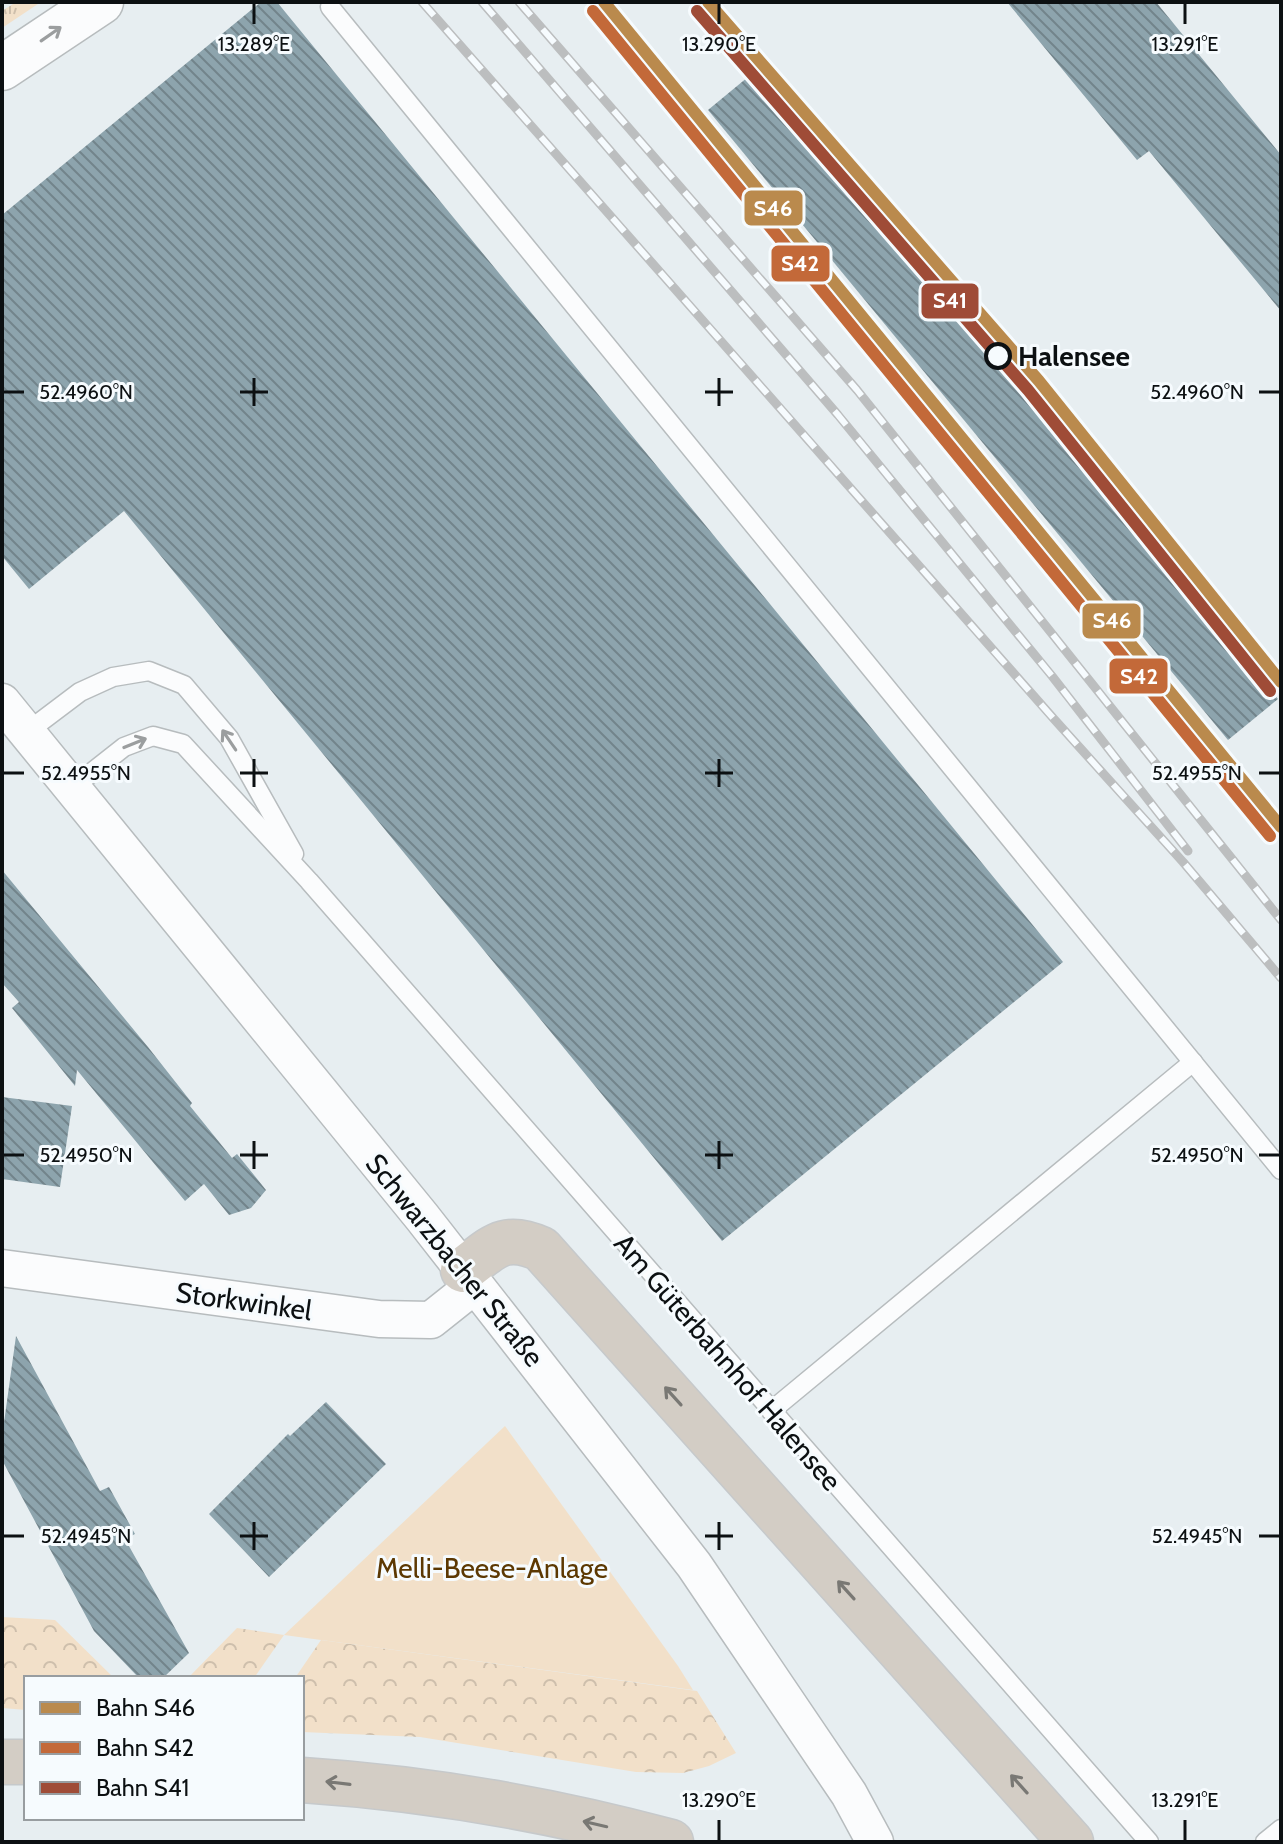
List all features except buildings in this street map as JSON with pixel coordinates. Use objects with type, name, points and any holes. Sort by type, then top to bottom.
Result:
[{"type":"highway","points":[[469,1278],[502,1242],[527,1243],[541,1249],[1071,1842]]},
{"type":"highway","points":[[2,1762],[24,1762]]},
{"type":"highway","points":[[304,1780],[449,1797],[548,1814],[671,1842]]},
{"type":"main road","points":[[2,68],[101,2]]},
{"type":"street","name":"Schwarzbacher Straße","points":[[2,702],[469,1278],[694,1565],[849,1794],[875,1842]]},
{"type":"street","name":"Storkwinkel","points":[[2,1268],[379,1319],[431,1320],[469,1278]]},
{"type":"lane","points":[[330,7],[1281,1170]]},
{"type":"lane","name":"Am Güterbahnhof Halensee","points":[[27,732],[80,692],[113,677],[149,671],[184,685],[229,738],[309,881]]},
{"type":"lane","name":"Am Güterbahnhof Halensee","points":[[72,788],[124,747],[153,736],[183,744],[309,881],[1149,1842]]},
{"type":"lane","points":[[771,1411],[1193,1062]]},
{"type":"lane","points":[[1265,1842],[1281,1829]]},
{"type":"green space","points":[[16,2],[41,2],[2,28],[2,11]]},
{"type":"green space","name":"Melli-Beese-Anlage","points":[[505,1426],[678,1666],[693,1690],[284,1635]]},
{"type":"green space","points":[[2,1617],[55,1620],[112,1676],[24,1676],[24,1710],[2,1708]]},
{"type":"green space","points":[[237,1628],[284,1635],[255,1676],[190,1676]]},
{"type":"green space","points":[[321,1640],[697,1691],[736,1753],[709,1766],[683,1773],[636,1772],[420,1737],[304,1732],[304,1676],[296,1676]]},
{"type":"railway","points":[[422,2],[1183,862],[1281,978]]},
{"type":"railway","points":[[482,2],[838,415],[1052,676],[1188,851]]},
{"type":"railway","points":[[519,2],[857,390],[1281,920]]},
{"type":"rail line","name":"S46","points":[[604,2],[1281,827]]},
{"type":"rail line","name":"S46","points":[[708,2],[1039,381],[1281,682]]},
{"type":"rail line","name":"S42","points":[[593,11],[1270,836]]},
{"type":"rail line","name":"S41","points":[[697,11],[1028,390],[1270,691]]},
{"type":"place","name":"Halensee","points":[[998,356]]}]
